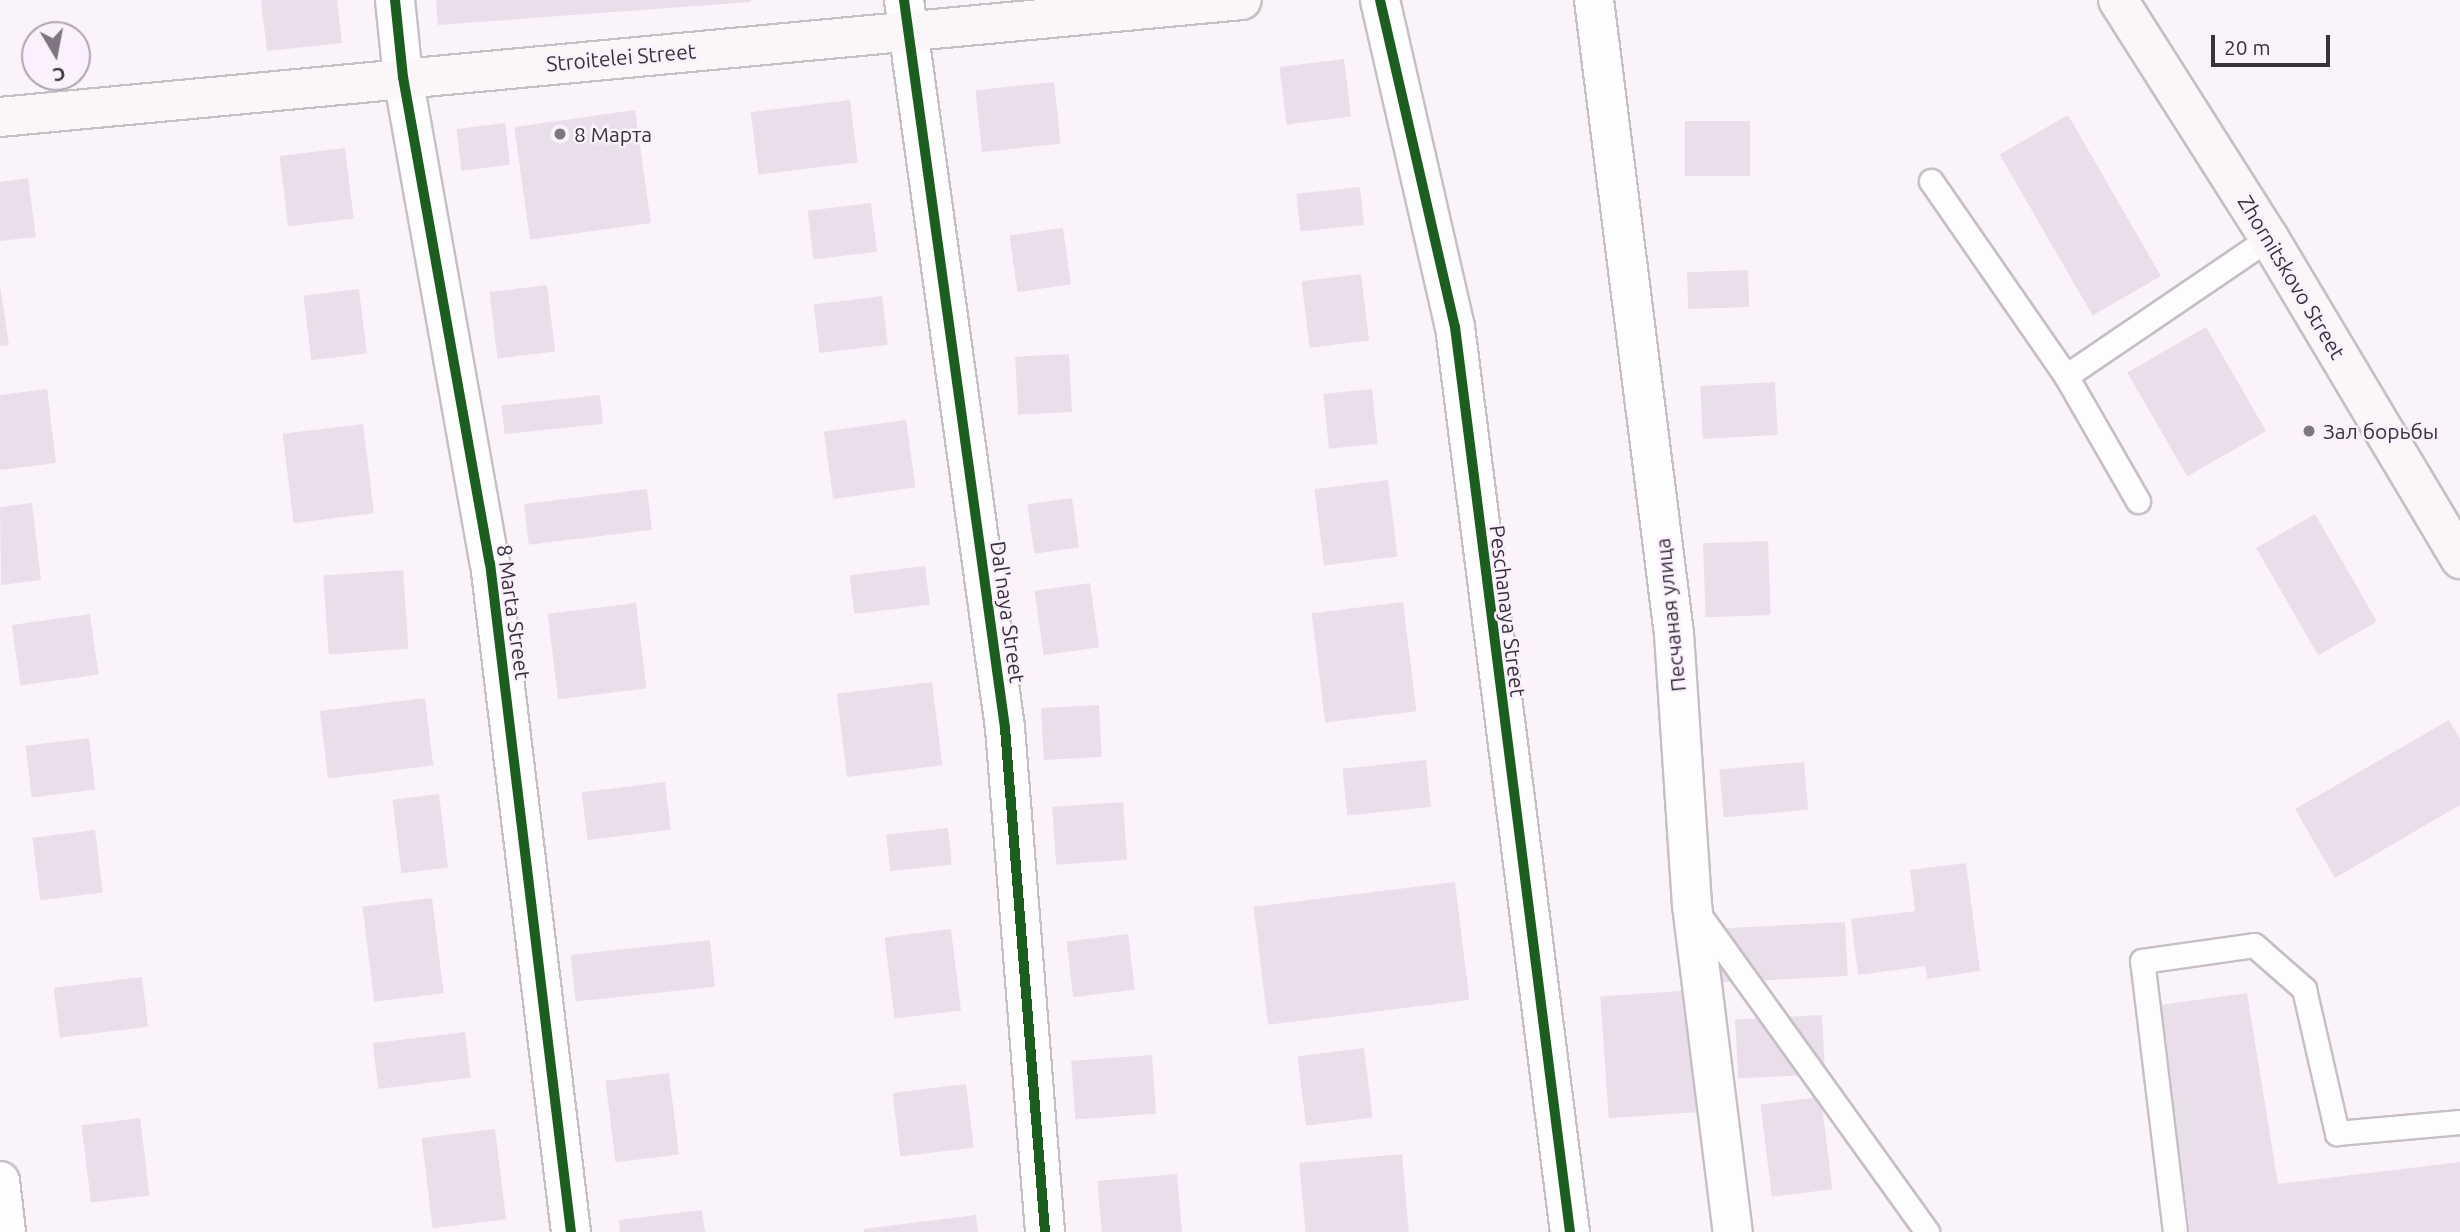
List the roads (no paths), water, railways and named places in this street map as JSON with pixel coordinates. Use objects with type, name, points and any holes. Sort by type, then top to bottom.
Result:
[{"type":"main road","name":"Stroitelei Street","points":[[0,117],[403,77],[906,15],[1242,0]]},
{"type":"main road","name":"Zhornitskovo Street","points":[[2118,0],[2269,238],[2460,559]]},
{"type":"street","name":"8 Marta Street","points":[[396,0],[403,77],[489,563],[571,1232]]},
{"type":"street","name":"Peschanaya Street","points":[[1380,0],[1455,327],[1570,1232]]},
{"type":"street","name":"Песчаная улица","points":[[1594,0],[1674,634],[1692,905],[1733,1232]]},
{"type":"street","name":"Dal'naya Street","points":[[906,15],[1004,728],[1045,1232]]},
{"type":"street","points":[[0,1181],[6,1232]]},
{"type":"lane","points":[[1931,181],[2066,376],[2138,501]]},
{"type":"lane","points":[[2066,376],[2269,238]]},
{"type":"lane","points":[[1692,905],[1927,1232]]},
{"type":"lane","points":[[2175,1232],[2142,961],[2254,945],[2304,989],[2337,1133],[2460,1122]]},
{"type":"place","name":"8 Марта","points":[[560,134]]},
{"type":"place","name":"Зал борьбы","points":[[2309,431]]}]
